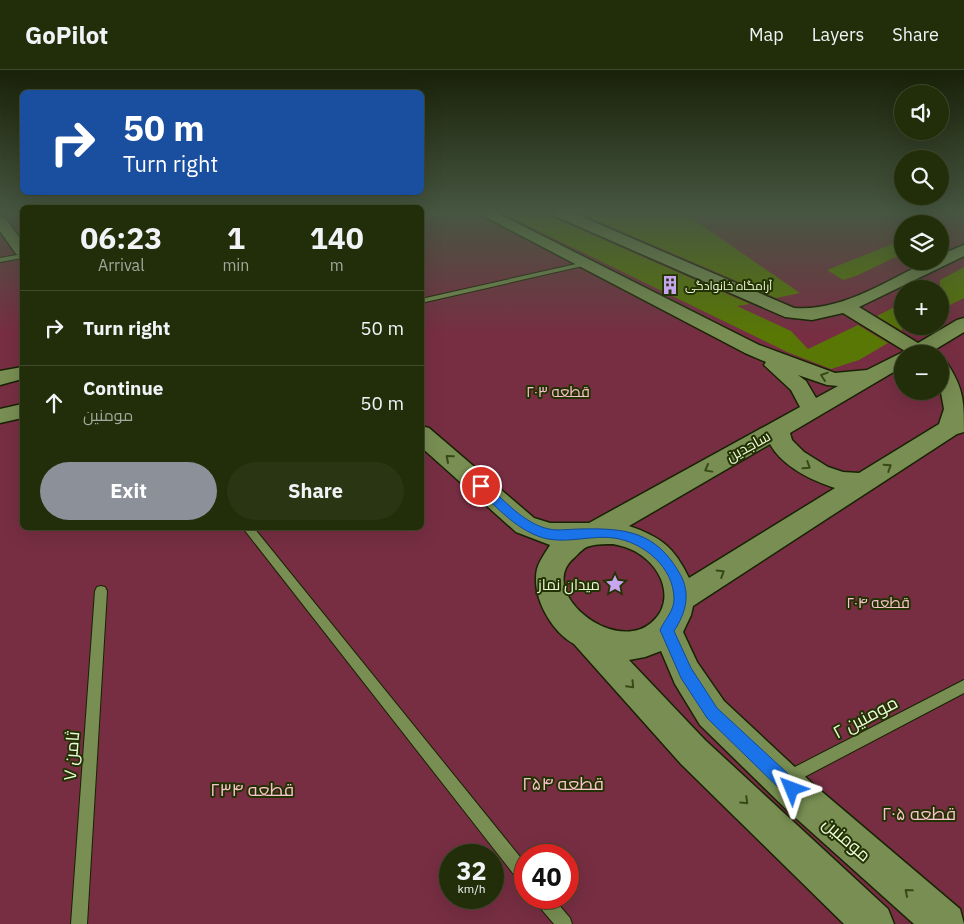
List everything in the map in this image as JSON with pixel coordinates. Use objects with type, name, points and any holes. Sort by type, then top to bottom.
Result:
[{"type":"street","points":[[563,253],[752,349],[786,363],[834,380],[872,375]]},
{"type":"street","points":[[651,253],[791,313],[812,315],[846,308],[958,253]]},
{"type":"street","points":[[846,308],[902,345]]},
{"type":"street","name":"ساجدین","points":[[930,345],[964,324]]},
{"type":"street","points":[[752,349],[799,386],[812,410]]},
{"type":"street","name":"ساجدین","points":[[593,534],[894,364]]},
{"type":"street","points":[[0,378],[20,373]]},
{"type":"street","points":[[586,636],[608,644],[630,646],[651,641],[674,615],[864,483],[956,426],[955,409],[949,384]]},
{"type":"street","points":[[0,416],[20,411]]},
{"type":"street","points":[[778,430],[781,444],[796,458],[819,473],[842,480],[864,483]]},
{"type":"street","points":[[424,437],[525,525],[549,534],[613,533],[633,538],[652,548],[667,563],[677,580],[674,615]]},
{"type":"street","points":[[593,534],[576,539],[563,549],[554,563],[550,580],[553,597],[562,615],[586,636],[693,752],[873,924]]},
{"type":"street","name":"مومنین","points":[[674,615],[686,673],[712,713],[783,781],[944,924]]},
{"type":"lane","points":[[0,260],[20,256]]},
{"type":"lane","points":[[424,300],[586,264]]},
{"type":"lane","points":[[250,530],[514,861]]},
{"type":"lane","name":"ثامن ۷","points":[[79,924],[101,590]]},
{"type":"lane","name":"مومنین ۲","points":[[783,781],[964,686]]},
{"type":"lane","points":[[552,909],[564,924]]},
{"type":"green space","points":[[0,253],[20,253],[20,530],[424,530],[424,253],[894,253],[894,270],[949,270],[949,253],[964,253],[964,924],[0,924]]},
{"type":"building","name":"آرامگاه خانوادگی","points":[[584,253],[633,253],[750,304],[737,306],[791,331],[808,349],[858,325],[888,343],[859,360],[831,369],[787,352]]},
{"type":"building","points":[[671,253],[742,253],[800,293],[776,298]]},
{"type":"building","points":[[870,253],[894,253],[894,258],[856,276],[843,280],[827,270]]},
{"type":"building","points":[[964,267],[964,298],[949,306],[949,280],[940,280]]},
{"type":"building","points":[[894,307],[894,326],[877,316]]},
{"type":"place","name":"آرامگاه خانوادگی","points":[[670,285]]},
{"type":"place","name":"میدان نماز","points":[[615,584]]},
{"type":"route","points":[[481,486],[525,525],[549,534],[613,533],[633,538],[652,548],[667,563],[677,580],[680,600],[676,616],[667,630],[686,673],[712,713],[792,789]]},
{"type":"park label","name":"قطعه ۲۰۳","points":[[558,391]]},
{"type":"park label","name":"قطعه ۲۰۴","points":[[878,602]]},
{"type":"park label","name":"قطعه ۲۵۴","points":[[563,783]]},
{"type":"park label","name":"قطعه ۲۳۴","points":[[252,789]]},
{"type":"park label","name":"قطعه ۲۰۵","points":[[919,813]]}]
